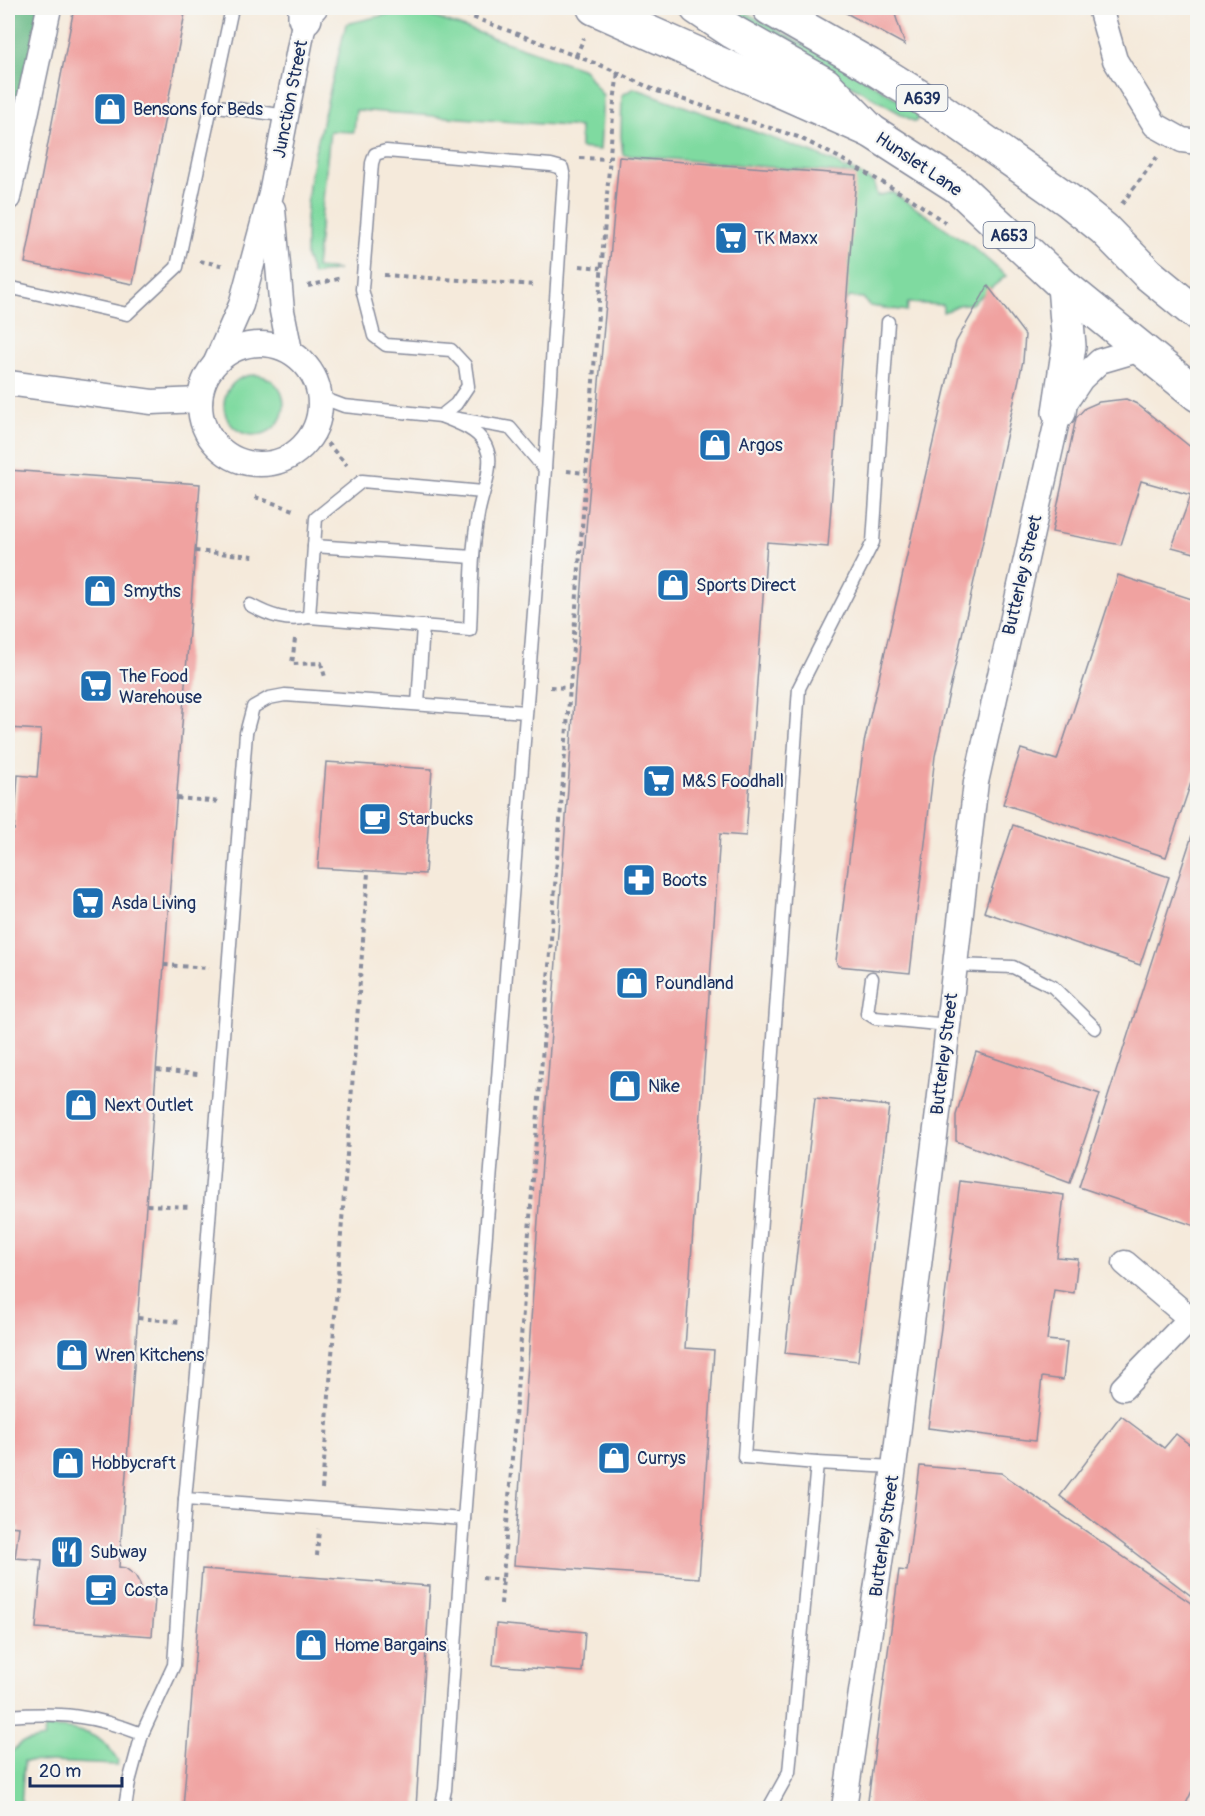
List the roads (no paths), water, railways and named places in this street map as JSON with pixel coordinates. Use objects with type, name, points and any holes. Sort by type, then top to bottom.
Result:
[{"type":"main road","name":"Hunslet Lane","points":[[594,8],[871,131],[958,187],[1064,286],[1197,395]]},
{"type":"main road","name":"A653","points":[[697,8],[733,32],[825,84],[871,131]]},
{"type":"main road","name":"A639","points":[[769,8],[869,65],[939,109],[1068,200],[1104,229],[1148,274],[1197,315]]},
{"type":"main road","points":[[1059,412],[1069,346],[1064,286]]},
{"type":"street","points":[[8,198],[49,8]]},
{"type":"street","points":[[1100,8],[1115,60],[1155,125],[1182,140],[1197,142]]},
{"type":"street","name":"Junction Street","points":[[200,400],[205,380],[216,362],[241,305],[271,194],[308,11]]},
{"type":"street","name":"Junction Street","points":[[271,194],[282,311],[290,351]]},
{"type":"street","points":[[8,383],[152,402],[200,400],[202,418],[209,436],[221,450],[237,459],[255,464],[274,462],[291,455],[305,444],[315,429],[320,414],[320,397],[315,379],[305,363],[290,351],[272,344],[253,344],[233,350],[216,362]]},
{"type":"street","name":"Butterley Street","points":[[844,1809],[894,1467],[976,782],[1059,412],[1081,379],[1101,361],[1141,349]]},
{"type":"street","points":[[1123,1388],[1194,1322],[1125,1263]]},
{"type":"lane","points":[[8,287],[127,314],[177,267],[232,8]]},
{"type":"lane","points":[[211,105],[287,117]]},
{"type":"lane","points":[[441,416],[456,404],[468,386],[465,365],[451,350],[386,345],[374,336],[362,289],[372,163],[375,154],[386,152],[551,165],[562,168],[564,177],[545,469],[445,1790],[441,1809]]},
{"type":"lane","points":[[888,322],[873,543],[799,688],[744,1457],[894,1467]]},
{"type":"lane","points":[[320,397],[344,406],[441,416],[510,428],[545,469]]},
{"type":"lane","points":[[250,605],[274,617],[470,630],[473,557],[489,455],[483,440],[468,429],[441,416]]},
{"type":"lane","points":[[303,618],[316,518],[362,481],[483,492]]},
{"type":"lane","points":[[314,546],[473,557]]},
{"type":"lane","points":[[418,704],[423,626]]},
{"type":"lane","points":[[125,1809],[129,1782],[142,1734],[174,1665],[240,804],[246,733],[253,707],[268,698],[285,695],[526,712]]},
{"type":"lane","points":[[955,965],[1013,967],[1053,987],[1095,1028]]},
{"type":"lane","points":[[872,978],[867,1013],[874,1018],[948,1025]]},
{"type":"lane","points":[[769,1809],[789,1772],[817,1463]]},
{"type":"lane","points":[[185,1498],[464,1519]]},
{"type":"lane","points":[[8,1716],[39,1714],[84,1716],[120,1725],[142,1734]]},
{"type":"place","name":"Bensons for Beds","points":[[110,109]]},
{"type":"place","name":"TK Maxx","points":[[731,238]]},
{"type":"place","name":"Argos","points":[[715,445]]},
{"type":"place","name":"Sports Direct","points":[[673,585]]},
{"type":"place","name":"Smyths","points":[[100,591]]},
{"type":"place","name":"The Food Warehouse","points":[[96,686]]},
{"type":"place","name":"M&S Foodhall","points":[[659,781]]},
{"type":"place","name":"Starbucks","points":[[375,819]]},
{"type":"place","name":"Boots","points":[[639,880]]},
{"type":"place","name":"Asda Living","points":[[88,903]]},
{"type":"place","name":"Poundland","points":[[632,983]]},
{"type":"place","name":"Nike","points":[[625,1086]]},
{"type":"place","name":"Next Outlet","points":[[81,1105]]},
{"type":"place","name":"Wren Kitchens","points":[[72,1355]]},
{"type":"place","name":"Currys","points":[[614,1458]]},
{"type":"place","name":"Hobbycraft","points":[[68,1463]]},
{"type":"place","name":"Subway","points":[[67,1552]]},
{"type":"place","name":"Costa","points":[[101,1590]]},
{"type":"place","name":"Home Bargains","points":[[311,1645]]}]
